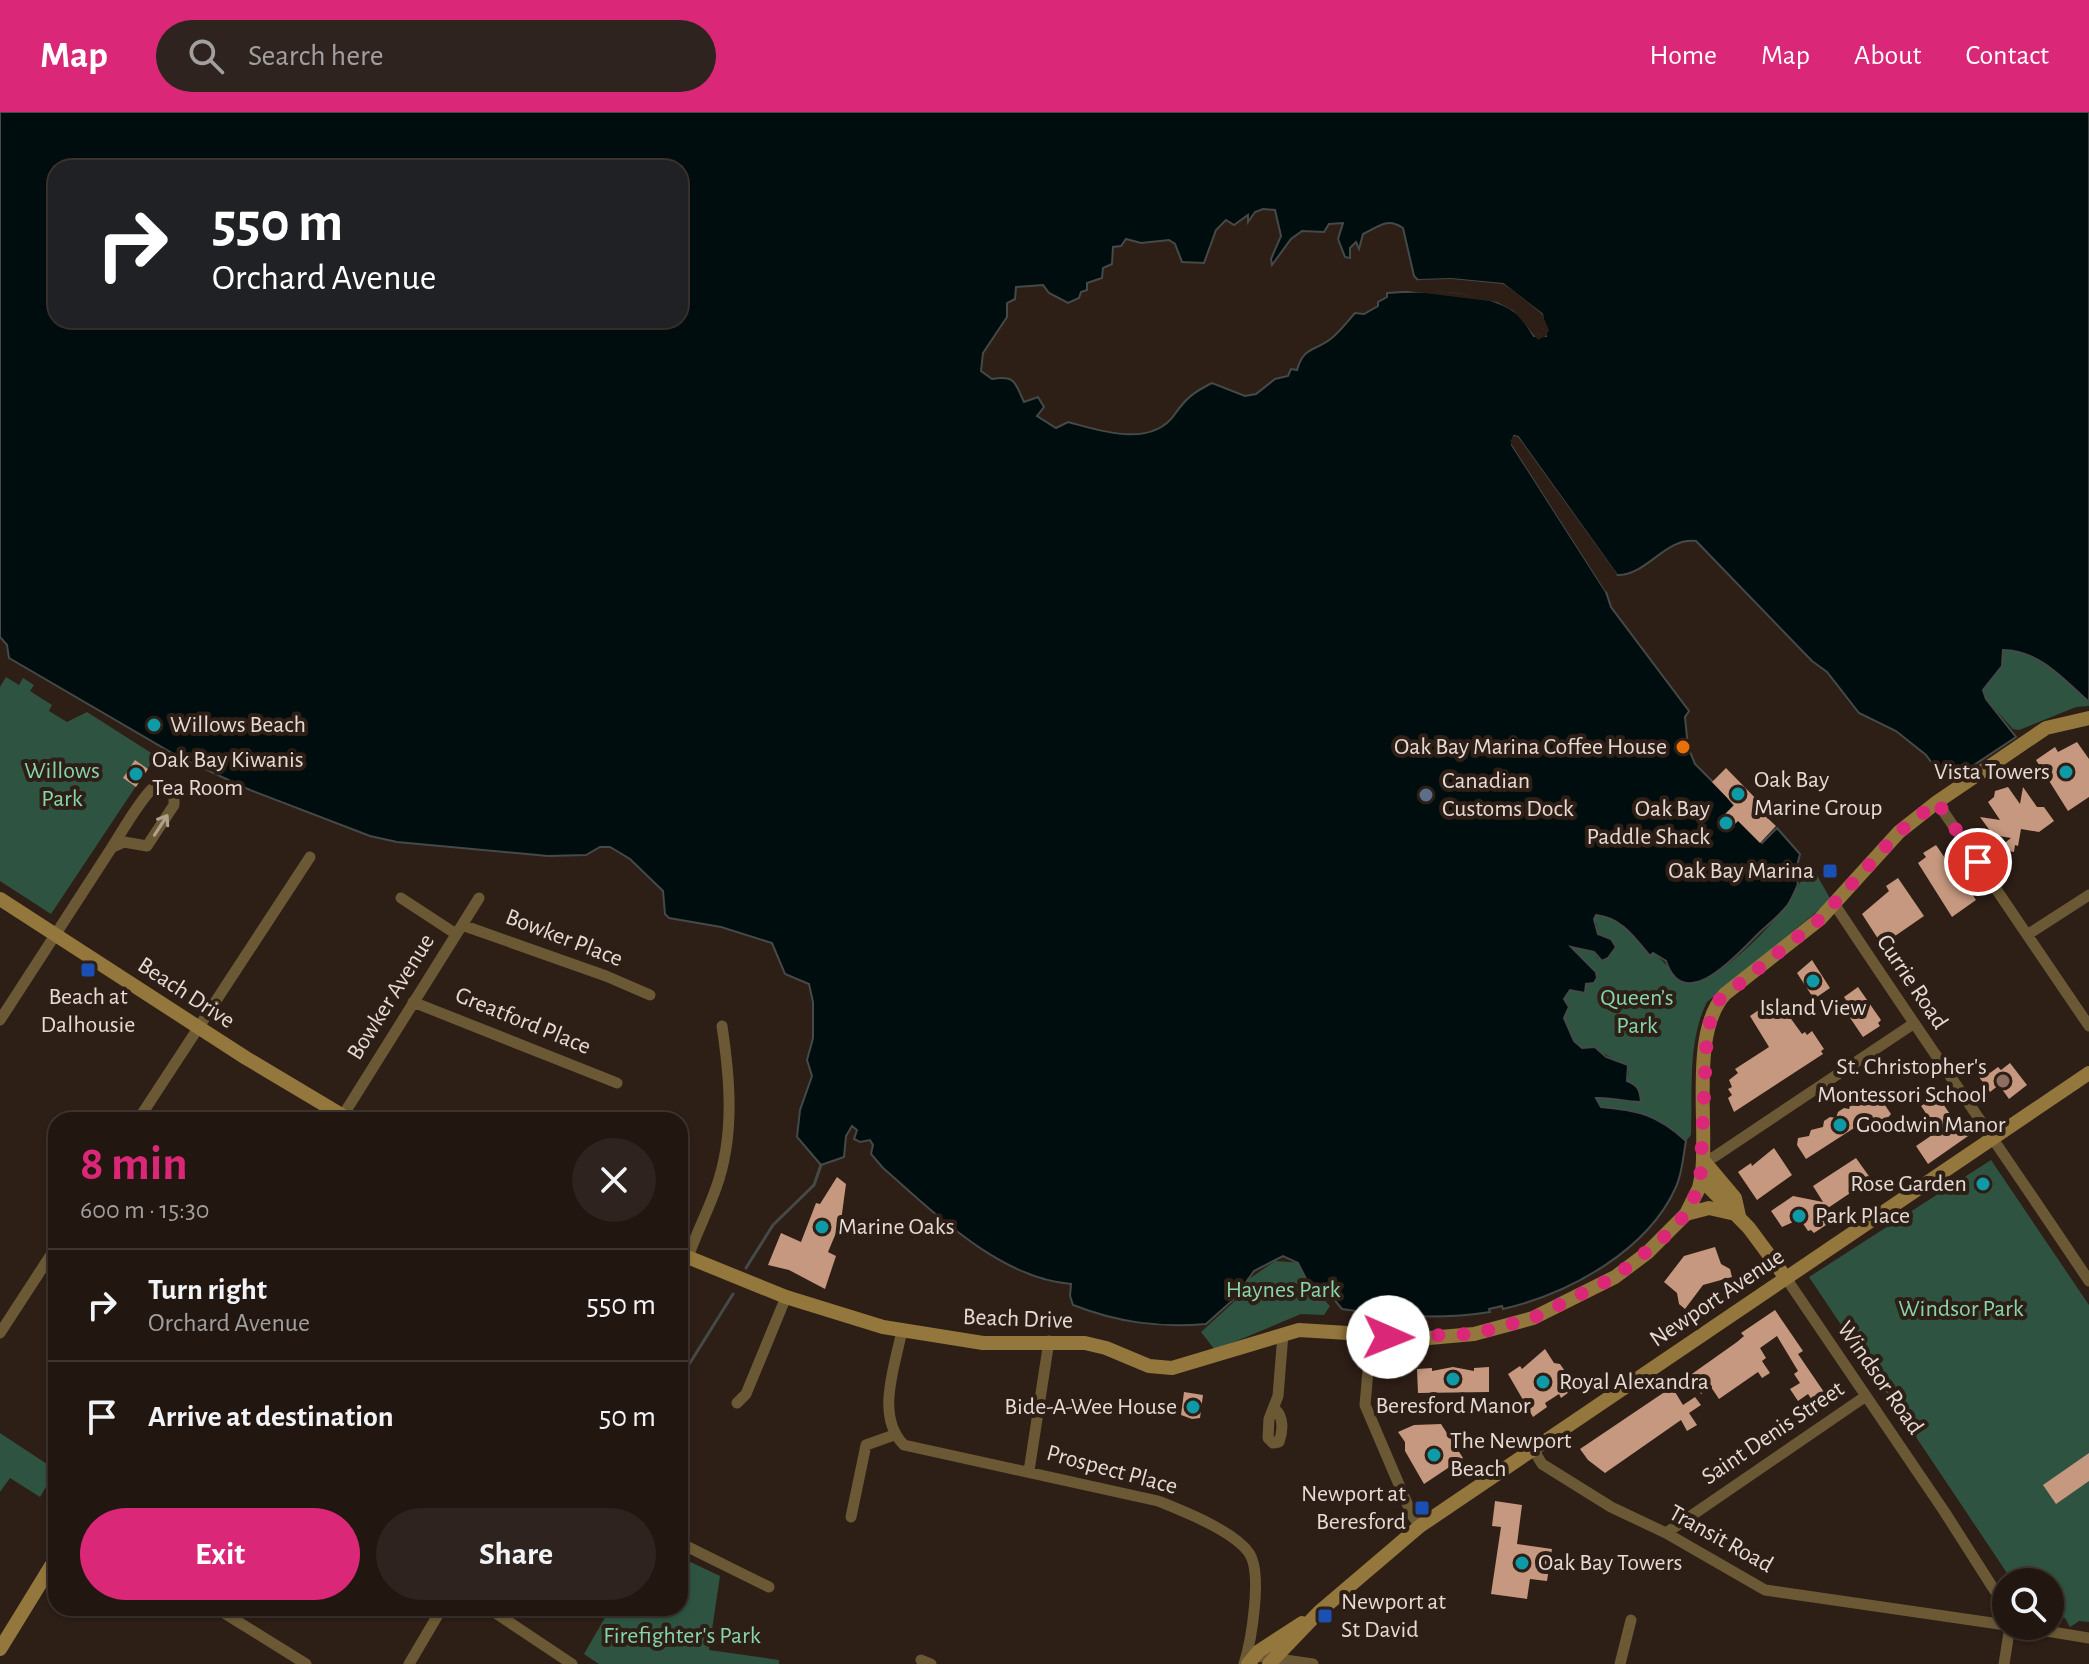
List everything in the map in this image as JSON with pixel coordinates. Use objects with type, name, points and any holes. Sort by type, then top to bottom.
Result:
[{"type":"main road","name":"Beach Drive","points":[[688,1258],[786,1297],[849,1318],[983,1343],[1049,1341],[1100,1346],[1149,1366],[1172,1368],[1283,1334],[1311,1330],[1429,1338],[1474,1334],[1533,1318],[1633,1265],[1686,1214],[1701,1179],[1707,1030],[1715,1007],[1733,986],[1835,905],[1899,832],[1937,802],[2033,735],[2046,728],[2089,718]]},
{"type":"main road","name":"Beach Drive","points":[[0,899],[333,1112]]},
{"type":"main road","name":"Newport Avenue","points":[[1271,1661],[1319,1612],[1420,1526],[2089,1073]]},
{"type":"main road","points":[[1703,1160],[1719,1175],[1735,1198],[1739,1216]]},
{"type":"main road","name":"Windsor Road","points":[[1701,1179],[1739,1216],[1786,1278]]},
{"type":"main road","points":[[1686,1214],[1714,1208],[1739,1216]]},
{"type":"main road","points":[[0,1649],[48,1571]]},
{"type":"main road","points":[[1248,1660],[1319,1612]]},
{"type":"street","points":[[0,1020],[113,847],[153,788],[161,786],[174,794],[174,805],[147,846],[124,842],[113,847]]},
{"type":"street","points":[[1937,802],[2089,1026]]},
{"type":"street","points":[[143,1112],[310,857]]},
{"type":"street","points":[[2027,935],[2089,895]]},
{"type":"street","name":"Bowker Place","points":[[401,898],[459,929],[606,976],[650,995]]},
{"type":"street","name":"Bowker Avenue","points":[[348,1112],[479,898]]},
{"type":"street","name":"Currie Road","points":[[1835,905],[2089,1281]]},
{"type":"street","name":"Greatford Place","points":[[413,1002],[617,1083]]},
{"type":"street","points":[[1703,1160],[1721,1153],[1913,1024]]},
{"type":"street","points":[[688,1248],[717,1186],[727,1146],[728,1065],[722,1026]]},
{"type":"street","points":[[0,1333],[48,1259]]},
{"type":"street","name":"Windsor Road","points":[[1786,1278],[1967,1547],[1992,1591]]},
{"type":"street","points":[[737,1403],[746,1394],[786,1297]]},
{"type":"street","points":[[851,1517],[866,1445],[894,1435],[888,1413],[902,1330]]},
{"type":"street","points":[[1275,1409],[1283,1334]]},
{"type":"street","points":[[1371,1336],[1365,1405],[1412,1515],[1420,1526]]},
{"type":"street","points":[[1029,1471],[1049,1341]]},
{"type":"street","name":"Saint Denis Street","points":[[1666,1533],[1866,1396]]},
{"type":"street","name":"Prospect Place","points":[[894,1435],[904,1445],[916,1450],[1029,1471],[1158,1501],[1195,1517],[1248,1552],[1255,1569],[1248,1660]]},
{"type":"street","name":"Transit Road","points":[[1533,1449],[1542,1464],[1563,1478],[1765,1590],[1992,1623]]},
{"type":"street","points":[[688,1547],[769,1587]]},
{"type":"street","points":[[229,1616],[306,1664]]},
{"type":"street","points":[[409,1664],[437,1616]]},
{"type":"street","points":[[500,1616],[572,1664]]},
{"type":"street","points":[[1620,1664],[1631,1620]]},
{"type":"street","points":[[2064,1634],[2089,1638]]},
{"type":"street","points":[[2004,1664],[2006,1640]]},
{"type":"street","points":[[1248,1660],[1313,1664]]},
{"type":"green space","points":[[2003,650],[2028,655],[2050,668],[2089,702],[2089,706],[2076,707],[2019,730],[2013,729],[1986,699],[1983,690],[2002,666]]},
{"type":"green space","name":"Willows Park","points":[[6,677],[19,685],[23,678],[34,685],[30,691],[52,705],[49,711],[67,722],[87,712],[156,756],[51,914],[0,881],[0,687]]},
{"type":"green space","name":"Queen’s Park","points":[[1810,863],[1831,900],[1707,1002],[1696,1033],[1691,1135],[1686,1141],[1647,1116],[1601,1107],[1595,1097],[1641,1102],[1627,1081],[1629,1072],[1595,1047],[1582,1048],[1574,1041],[1564,1018],[1568,1005],[1564,999],[1569,990],[1581,986],[1596,972],[1571,947],[1594,952],[1598,959],[1597,924],[1593,920],[1596,915],[1620,924],[1649,955],[1653,953],[1657,956],[1681,979],[1696,981],[1725,967],[1767,928],[1790,901]]},
{"type":"green space","name":"Windsor Park","points":[[1991,1160],[2089,1305],[2089,1622],[2079,1621],[2070,1627],[2064,1618],[2064,1568],[2004,1568],[1809,1277]]},
{"type":"green space","name":"Haynes Park","points":[[1275,1261],[1303,1263],[1317,1292],[1330,1306],[1324,1315],[1301,1314],[1215,1350],[1201,1332],[1237,1299],[1249,1279]]},
{"type":"green space","points":[[0,1433],[48,1465],[48,1484],[40,1497],[10,1478],[0,1492]]},
{"type":"green space","name":"Firefighter's Park","points":[[688,1561],[720,1576],[709,1650],[779,1660],[779,1664],[599,1664],[584,1654],[606,1616],[688,1616]]},
{"type":"shaded area","points":[[0,112],[2089,112],[2089,702],[2039,661],[2016,651],[2003,650],[2002,666],[1983,690],[1986,699],[2016,737],[1962,773],[1934,766],[1926,755],[1896,731],[1859,713],[1827,672],[1812,661],[1696,541],[1675,545],[1638,570],[1617,575],[1518,437],[1514,436],[1512,445],[1606,592],[1611,607],[1689,711],[1685,717],[1688,747],[1695,764],[1727,796],[1762,843],[1777,828],[1800,854],[1795,874],[1798,884],[1787,906],[1723,967],[1697,982],[1685,983],[1674,976],[1666,961],[1653,953],[1650,956],[1627,930],[1605,917],[1596,915],[1594,919],[1598,934],[1611,939],[1616,947],[1608,958],[1602,961],[1594,952],[1571,947],[1596,972],[1597,978],[1594,983],[1586,984],[1585,993],[1570,990],[1564,999],[1569,1007],[1564,1018],[1574,1041],[1582,1048],[1595,1047],[1606,1057],[1628,1065],[1627,1081],[1638,1088],[1641,1102],[1596,1098],[1601,1107],[1647,1115],[1676,1132],[1686,1141],[1681,1169],[1676,1187],[1663,1210],[1627,1249],[1580,1280],[1529,1302],[1503,1309],[1502,1306],[1489,1309],[1490,1312],[1434,1317],[1342,1309],[1333,1298],[1318,1302],[1298,1263],[1283,1256],[1254,1271],[1234,1299],[1206,1324],[1138,1322],[1073,1305],[1071,1284],[1019,1270],[994,1257],[947,1223],[883,1168],[871,1154],[873,1145],[870,1140],[860,1142],[854,1139],[857,1130],[852,1126],[846,1136],[844,1157],[821,1165],[797,1137],[800,1110],[812,1076],[807,1060],[813,1038],[813,1002],[809,984],[785,974],[772,943],[721,927],[669,918],[665,914],[663,891],[630,859],[610,847],[600,847],[586,855],[548,856],[397,842],[370,836],[250,790],[179,757],[9,658],[7,645],[0,637]],"holes":[[[1263,209],[1275,210],[1281,236],[1271,259],[1272,265],[1291,239],[1302,231],[1324,232],[1329,224],[1343,223],[1338,239],[1345,257],[1350,258],[1350,248],[1356,242],[1359,249],[1363,234],[1392,223],[1403,228],[1414,276],[1418,280],[1451,279],[1503,284],[1542,314],[1546,336],[1534,336],[1517,313],[1487,299],[1434,292],[1387,293],[1378,306],[1364,314],[1355,313],[1327,342],[1303,356],[1297,370],[1291,369],[1288,376],[1275,379],[1256,394],[1245,396],[1212,383],[1191,396],[1165,425],[1139,434],[1109,432],[1068,422],[1056,428],[1037,416],[1044,407],[1038,397],[1024,402],[1014,382],[1006,378],[992,379],[981,371],[983,353],[1007,317],[1007,303],[1015,299],[1016,287],[1043,285],[1049,293],[1068,303],[1087,290],[1087,283],[1102,278],[1103,268],[1112,264],[1113,247],[1121,246],[1126,239],[1141,243],[1169,240],[1175,244],[1182,262],[1204,263],[1216,230],[1226,220],[1234,225],[1248,215],[1248,222],[1255,212]]]},
{"type":"pier","points":[[1451,279],[1503,284],[1542,314],[1549,330],[1546,336],[1538,340],[1514,311],[1497,302],[1408,291],[1411,288],[1498,298],[1517,308],[1537,333],[1543,333],[1538,316],[1502,288],[1481,284],[1416,283],[1418,280]]},
{"type":"pier","points":[[1514,436],[1518,437],[1617,574],[1615,578],[1515,441],[1608,588],[1606,592],[1512,445],[1510,441]]},
{"type":"building","name":"Vista Towers","points":[[2077,742],[2089,759],[2089,797],[2068,811],[2036,760],[2055,747],[2058,752]]},
{"type":"building","name":"Oak Bay Kiwanis Tea Room","points":[[135,760],[148,769],[136,787],[123,778]]},
{"type":"building","points":[[1726,768],[1764,807],[1760,811],[1776,826],[1760,843],[1738,821],[1728,831],[1718,821],[1734,805],[1712,782]]},
{"type":"building","points":[[2008,787],[2020,804],[2023,787],[2037,807],[2044,807],[2054,821],[2039,832],[2021,829],[2014,852],[1997,849],[2011,838],[1993,835],[1980,817],[2000,820],[1988,802],[1995,791]]},
{"type":"building","points":[[1936,845],[1951,867],[1954,865],[1976,900],[1952,917],[1918,863],[1926,857],[1923,853]]},
{"type":"building","points":[[1898,878],[1924,916],[1882,945],[1862,914],[1889,891],[1886,886]]},
{"type":"building","name":"Island View","points":[[1812,960],[1830,988],[1814,999],[1797,973]]},
{"type":"building","points":[[1858,987],[1881,1020],[1878,1023],[1880,1026],[1863,1037],[1840,1003]]},
{"type":"building","points":[[1776,998],[1802,1034],[1812,1031],[1824,1049],[1821,1051],[1823,1054],[1734,1112],[1728,1098],[1732,1095],[1728,1089],[1732,1087],[1729,1080],[1738,1073],[1735,1069],[1769,1047],[1750,1016]]},
{"type":"building","name":"St. Christopher's Montessori School","points":[[2010,1063],[2027,1085],[2009,1099],[1999,1085],[1990,1092],[1979,1077],[1988,1070],[1990,1073],[1998,1067],[2001,1070]]},
{"type":"building","name":"Goodwin Manor","points":[[1870,1090],[1876,1092],[1891,1114],[1884,1122],[1870,1128],[1865,1121],[1806,1159],[1797,1145],[1798,1138],[1809,1136],[1811,1130],[1823,1127],[1824,1121],[1830,1117],[1836,1118],[1838,1112],[1849,1109],[1851,1103],[1862,1100]]},
{"type":"building","points":[[1937,1095],[1954,1120],[1959,1117],[1971,1134],[1928,1164],[1916,1146],[1938,1131],[1921,1106]]},
{"type":"building","points":[[1774,1148],[1792,1175],[1757,1200],[1738,1172],[1751,1163],[1752,1166]]},
{"type":"building","points":[[1856,1158],[1871,1179],[1822,1212],[1829,1223],[1814,1233],[1808,1231],[1800,1219],[1782,1227],[1771,1211],[1793,1196],[1823,1202],[1813,1186]]},
{"type":"building","name":"Marine Oaks","points":[[837,1177],[846,1184],[841,1221],[828,1252],[836,1256],[825,1289],[789,1270],[768,1265],[781,1233],[801,1242],[816,1203],[820,1204]]},
{"type":"building","points":[[1715,1247],[1721,1264],[1730,1269],[1732,1277],[1703,1285],[1685,1309],[1679,1304],[1677,1293],[1664,1282],[1684,1256]]},
{"type":"building","points":[[1775,1310],[1803,1351],[1798,1354],[1826,1395],[1814,1403],[1808,1394],[1798,1401],[1790,1389],[1800,1383],[1794,1374],[1798,1371],[1777,1336],[1760,1348],[1766,1358],[1762,1361],[1770,1373],[1762,1378],[1758,1372],[1719,1399],[1711,1387],[1701,1394],[1689,1376],[1737,1342],[1744,1336],[1741,1333]]},
{"type":"building","name":"Royal Alexandra","points":[[1545,1349],[1576,1387],[1561,1398],[1559,1394],[1545,1403],[1547,1407],[1533,1417],[1508,1374],[1520,1366],[1522,1369]]},
{"type":"building","name":"Beresford Manor","points":[[1453,1367],[1474,1371],[1474,1368],[1489,1367],[1489,1392],[1418,1393],[1417,1369],[1432,1368],[1432,1371]]},
{"type":"building","points":[[1672,1387],[1683,1405],[1695,1397],[1701,1405],[1689,1413],[1697,1425],[1687,1431],[1681,1420],[1605,1473],[1588,1460],[1580,1449]]},
{"type":"building","name":"Bide-A-Wee House","points":[[1184,1392],[1203,1395],[1200,1418],[1181,1415]]},
{"type":"building","name":"The Newport Beach","points":[[1441,1424],[1463,1458],[1424,1484],[1398,1432],[1414,1425]]},
{"type":"building","points":[[2089,1453],[2089,1481],[2056,1504],[2043,1485]]},
{"type":"building","name":"Oak Bay Towers","points":[[1495,1501],[1522,1505],[1517,1544],[1552,1549],[1547,1581],[1530,1579],[1527,1599],[1491,1594],[1501,1527],[1492,1526]]},
{"type":"waterway","points":[[746,1268],[773,1225],[814,1185],[821,1165]]},
{"type":"waterway","points":[[688,1366],[733,1294]]},
{"type":"place","name":"Willows Beach","points":[[154,725]]},
{"type":"place","name":"Oak Bay Marina Coffee House","points":[[1683,747]]},
{"type":"place","name":"Vista Towers","points":[[2066,772]]},
{"type":"place","name":"Oak Bay Kiwanis Tea Room","points":[[136,774]]},
{"type":"place","name":"Oak Bay Marine Group","points":[[1738,794]]},
{"type":"place","name":"Canadian Customs Dock","points":[[1426,795]]},
{"type":"place","name":"Oak Bay Paddle Shack","points":[[1726,823]]},
{"type":"place","name":"Oak Bay Marina","points":[[1830,871]]},
{"type":"place","name":"Beach at Dalhousie","points":[[88,970]]},
{"type":"place","name":"Island View","points":[[1813,981]]},
{"type":"place","name":"St. Christopher's Montessori School","points":[[2003,1081]]},
{"type":"place","name":"Goodwin Manor","points":[[1840,1125]]},
{"type":"place","name":"Rose Garden","points":[[1983,1184]]},
{"type":"place","name":"Park Place","points":[[1799,1216]]},
{"type":"place","name":"Marine Oaks","points":[[822,1227]]},
{"type":"place","name":"Beresford Manor","points":[[1453,1379]]},
{"type":"place","name":"Royal Alexandra","points":[[1543,1382]]},
{"type":"place","name":"Bide-A-Wee House","points":[[1193,1407]]},
{"type":"place","name":"The Newport Beach","points":[[1434,1455]]},
{"type":"place","name":"Newport at Beresford","points":[[1422,1508]]},
{"type":"place","name":"Oak Bay Towers","points":[[1522,1563]]},
{"type":"place","name":"Newport at St David","points":[[1325,1616]]},
{"type":"route","points":[[1388,1337],[1451,1337],[1502,1327],[1541,1315],[1633,1265],[1686,1214],[1700,1185],[1707,1030],[1719,1000],[1820,919],[1899,832],[1937,802],[1978,862]]}]
